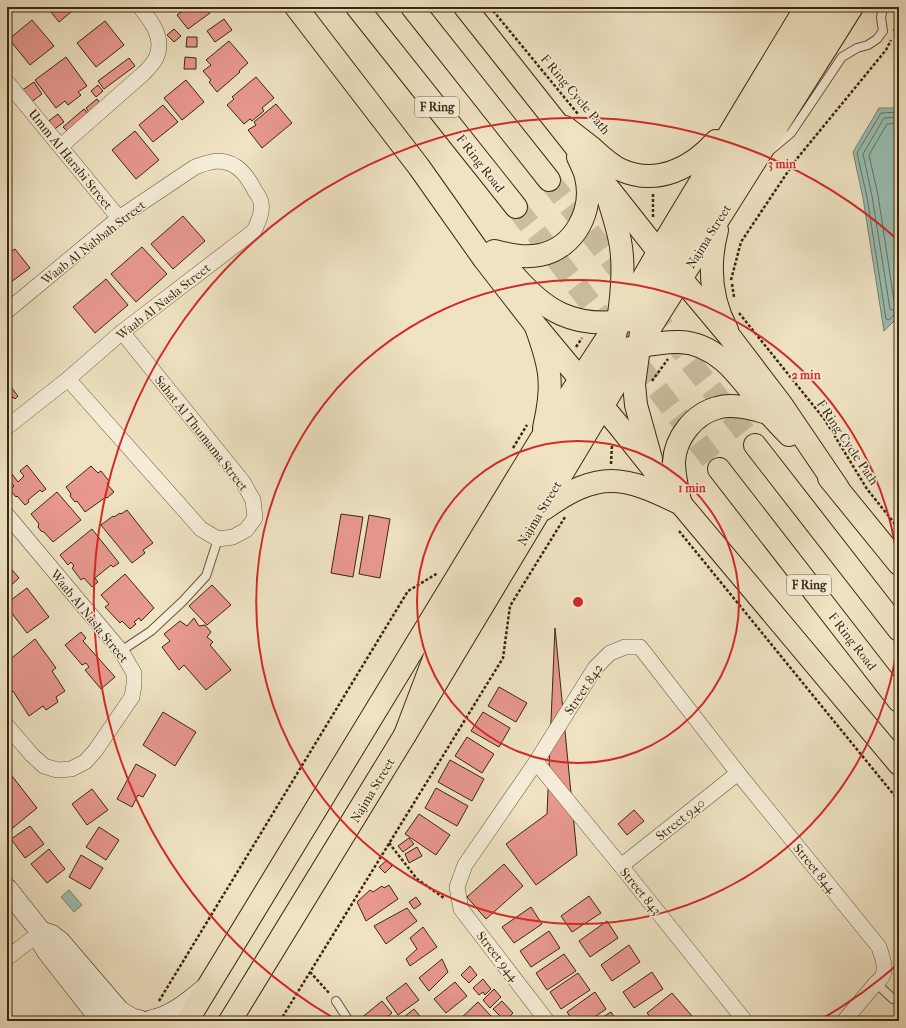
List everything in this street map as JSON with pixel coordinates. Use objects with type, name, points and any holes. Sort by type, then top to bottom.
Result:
[{"type":"main road","points":[[296,7],[419,167],[484,259],[536,326],[681,504],[899,764]]},
{"type":"main road","name":"F Ring Road","points":[[357,7],[516,207]]},
{"type":"main road","name":"F Ring","points":[[412,7],[549,180]]},
{"type":"main road","points":[[465,7],[603,182],[730,337],[781,404],[838,488]]},
{"type":"main road","name":"Najma Street","points":[[670,265],[739,117],[806,7]]},
{"type":"main road","points":[[655,472],[647,449],[636,405],[634,384],[638,346],[651,317],[654,291],[827,7]]},
{"type":"main road","name":"Najma Street","points":[[617,323],[670,265],[724,211],[852,7]]},
{"type":"main road","points":[[553,118],[620,170],[634,175],[653,176],[673,172],[700,157],[739,117]]},
{"type":"main road","points":[[494,251],[513,256],[541,255],[557,249],[579,228],[586,212],[588,197],[586,177],[572,143]]},
{"type":"main road","points":[[419,167],[494,251],[521,284],[540,302],[575,320],[602,324],[651,317]]},
{"type":"main road","points":[[405,735],[441,640],[604,370],[604,353],[617,323],[623,268],[621,243],[603,182]]},
{"type":"main road","points":[[724,211],[717,228],[711,264],[722,281],[715,302],[721,320],[730,337]]},
{"type":"main road","points":[[535,430],[548,408],[550,390],[547,359],[536,326]]},
{"type":"main road","points":[[604,353],[638,346],[680,342],[707,348],[720,357],[746,383],[768,413],[838,488],[899,564]]},
{"type":"main road","name":"Najma Street","points":[[186,1021],[535,430],[591,393],[638,346]]},
{"type":"main road","name":"Najma Street","points":[[230,1021],[540,512],[591,393]]},
{"type":"main road","points":[[681,504],[675,481],[674,460],[679,441],[689,425],[701,415],[717,408],[734,406],[768,413]]},
{"type":"main road","points":[[755,445],[899,630]]},
{"type":"main road","name":"F Ring Road","points":[[719,469],[899,700]]},
{"type":"main road","points":[[540,512],[561,497],[576,489],[591,483],[610,480],[625,481],[639,485],[681,504]]},
{"type":"street","points":[[61,146],[144,73],[155,60],[159,47],[157,32],[149,18],[140,7]]},
{"type":"street","name":"Umm Al Harabi Street","points":[[7,82],[120,218]]},
{"type":"street","name":"Waab Al Nabbah Street","points":[[7,310],[120,218],[195,167],[208,162],[218,161],[237,166],[245,174]]},
{"type":"street","name":"Waab Al Nasla Street","points":[[7,427],[68,379],[122,332],[254,231],[261,210],[260,201],[245,174]]},
{"type":"street","name":"Sahat Al Thumama Street","points":[[122,332],[244,482],[253,500],[255,518],[246,530],[233,537],[218,539]]},
{"type":"street","points":[[68,379],[200,529],[218,539]]},
{"type":"street","name":"Waab Al Nasla Street","points":[[7,515],[121,651],[134,673],[132,697],[95,750],[85,762],[72,769],[57,770],[44,766],[32,756],[7,726]]},
{"type":"street","name":"Street 842","points":[[457,887],[465,866],[536,762],[596,668],[610,653],[625,647],[640,647],[738,773]]},
{"type":"street","name":"Street 843","points":[[536,762],[745,1021]]},
{"type":"street","name":"Street 940","points":[[621,866],[738,773]]},
{"type":"street","name":"Street 844","points":[[738,773],[878,947],[885,967],[881,980],[876,983]]},
{"type":"street","name":"Street 944","points":[[457,887],[461,909],[547,1021]]},
{"type":"street","points":[[7,889],[41,932],[44,947],[102,1021]]},
{"type":"street","points":[[7,958],[41,932]]},
{"type":"street","points":[[41,932],[51,935],[60,942],[119,1011],[132,1019],[140,1021]]},
{"type":"street","points":[[844,1021],[876,983]]},
{"type":"street","points":[[153,1013],[157,1020],[186,1004],[207,987]]},
{"type":"lane","points":[[751,166],[791,134],[842,57],[857,48],[868,45],[877,39],[883,31],[881,18],[883,7]]},
{"type":"lane","points":[[121,651],[151,631],[183,601],[206,576],[218,539]]},
{"type":"lane","points":[[876,983],[893,999],[899,999]]},
{"type":"lane","points":[[336,1001],[349,1021]]},
{"type":"path","name":"F Ring Cycle Path","points":[[490,7],[581,118]]},
{"type":"path","points":[[894,32],[899,19]]},
{"type":"path","points":[[735,302],[722,281],[741,242],[795,161],[886,50],[892,38]]},
{"type":"path","name":"F Ring Cycle Path","points":[[737,309],[825,420],[867,489],[899,529]]},
{"type":"path","points":[[636,405],[680,342]]},
{"type":"path","points":[[510,454],[535,430]]},
{"type":"path","points":[[280,1021],[503,658],[510,606],[566,516]]},
{"type":"path","points":[[676,527],[899,802]]},
{"type":"path","points":[[153,1013],[408,591],[438,573],[442,567]]},
{"type":"path","points":[[390,843],[417,879],[461,909]]},
{"type":"path","points":[[310,972],[336,1001]]},
{"type":"water","points":[[879,108],[899,108],[899,316],[884,331],[863,198],[853,152]]},
{"type":"water","points":[[69,890],[82,905],[74,912],[61,897]]},
{"type":"building","points":[[47,7],[77,7],[59,22]]},
{"type":"building","points":[[188,7],[205,7],[210,13],[188,29],[177,15]]},
{"type":"building","points":[[224,19],[232,30],[215,42],[207,31]]},
{"type":"building","points":[[32,20],[54,46],[30,65],[9,39]]},
{"type":"building","points":[[105,21],[124,45],[96,67],[77,43]]},
{"type":"building","points":[[174,29],[181,36],[174,42],[167,35]]},
{"type":"building","points":[[187,37],[197,37],[197,47],[186,47]]},
{"type":"building","points":[[229,41],[248,63],[217,92],[209,82],[211,80],[203,71],[211,65],[206,60]]},
{"type":"building","points":[[66,57],[87,86],[78,92],[81,95],[68,105],[65,101],[56,108],[35,80]]},
{"type":"building","points":[[185,57],[196,58],[196,69],[184,69]]},
{"type":"building","points":[[129,58],[135,66],[104,89],[98,81]]},
{"type":"building","points":[[256,77],[274,98],[262,108],[264,111],[252,121],[250,119],[244,124],[227,105],[234,99],[232,97]]},
{"type":"building","points":[[186,80],[204,102],[182,120],[164,98]]},
{"type":"building","points":[[34,82],[42,94],[30,103],[21,91]]},
{"type":"building","points":[[98,85],[103,91],[96,97],[91,91]]},
{"type":"building","points":[[97,99],[102,105],[90,114],[86,108]]},
{"type":"building","points":[[276,104],[292,123],[262,148],[248,130],[256,125],[254,122]]},
{"type":"building","points":[[163,105],[178,122],[153,142],[139,125]]},
{"type":"building","points":[[84,109],[89,115],[68,132],[63,127]]},
{"type":"building","points":[[58,114],[64,122],[52,131],[46,123]]},
{"type":"building","points":[[135,131],[159,160],[136,179],[112,150]]},
{"type":"building","points":[[183,216],[205,241],[173,269],[151,244]]},
{"type":"building","points":[[142,247],[167,274],[136,302],[111,274]]},
{"type":"building","points":[[15,249],[30,268],[7,285],[7,254]]},
{"type":"building","points":[[106,279],[128,305],[95,333],[73,307]]},
{"type":"building","points":[[7,382],[18,396],[15,399],[13,397],[7,402]]},
{"type":"building","points":[[27,465],[46,489],[42,492],[40,490],[28,500],[29,502],[25,505],[10,490],[14,486],[7,478],[12,474],[18,482],[24,476],[20,471]]},
{"type":"building","points":[[91,466],[98,473],[101,471],[109,481],[107,484],[114,492],[85,512],[77,501],[75,502],[70,496],[71,494],[66,487]]},
{"type":"building","points":[[57,492],[81,520],[53,542],[44,532],[41,531],[38,527],[39,524],[31,514]]},
{"type":"building","points":[[127,510],[153,543],[143,550],[145,553],[132,563],[101,525],[113,516],[114,517],[120,513],[121,514]]},
{"type":"building","points":[[341,514],[363,517],[353,577],[331,573]]},
{"type":"building","points":[[369,515],[390,519],[380,578],[359,574]]},
{"type":"building","points":[[92,529],[119,563],[113,567],[111,565],[95,578],[98,582],[92,587],[84,578],[81,580],[72,568],[74,566],[71,562],[68,565],[60,555]]},
{"type":"building","points":[[7,564],[19,578],[7,589]]},
{"type":"building","points":[[125,574],[154,608],[141,621],[139,618],[134,622],[136,624],[130,629],[122,621],[120,623],[105,607],[109,604],[101,595]]},
{"type":"building","points":[[212,585],[231,605],[207,625],[189,606]]},
{"type":"building","points":[[27,588],[49,617],[27,633],[7,607],[7,603]]},
{"type":"building","points":[[194,618],[199,626],[205,625],[211,632],[207,637],[213,642],[210,645],[231,670],[206,690],[184,665],[179,670],[162,647],[170,641],[164,634],[180,621],[187,626]]},
{"type":"building","points":[[555,628],[577,855],[536,885],[506,844],[547,814]]},
{"type":"building","points":[[81,632],[86,638],[83,641],[115,677],[101,689],[85,670],[89,667],[86,663],[82,665],[65,645]]},
{"type":"building","points":[[35,639],[56,668],[52,671],[65,691],[56,697],[58,702],[46,710],[43,706],[29,716],[13,691],[10,693],[7,690],[7,662]]},
{"type":"building","points":[[499,687],[527,703],[516,722],[488,706]]},
{"type":"building","points":[[163,712],[196,732],[175,766],[143,745]]},
{"type":"building","points":[[483,712],[510,728],[499,747],[471,731]]},
{"type":"building","points":[[467,737],[494,754],[482,773],[455,756]]},
{"type":"building","points":[[450,760],[484,779],[472,801],[438,782]]},
{"type":"building","points":[[136,764],[156,775],[143,797],[138,795],[132,807],[117,799]]},
{"type":"building","points":[[12,776],[37,808],[9,831],[7,828],[7,780]]},
{"type":"building","points":[[436,788],[468,806],[457,826],[425,808]]},
{"type":"building","points":[[92,789],[108,810],[87,825],[72,804]]},
{"type":"building","points":[[634,810],[644,821],[627,835],[618,824]]},
{"type":"building","points":[[419,814],[450,835],[436,855],[405,834]]},
{"type":"building","points":[[30,826],[44,844],[25,858],[11,839]]},
{"type":"building","points":[[99,827],[119,840],[106,860],[86,847]]},
{"type":"building","points":[[409,838],[414,844],[403,852],[398,846]]},
{"type":"building","points":[[417,847],[422,856],[409,863],[405,854]]},
{"type":"building","points":[[49,849],[65,869],[47,883],[31,864]]},
{"type":"building","points":[[81,855],[103,868],[90,889],[69,877]]},
{"type":"building","points":[[387,860],[392,866],[385,873],[379,867]]},
{"type":"building","points":[[504,864],[523,886],[486,919],[467,897]]},
{"type":"building","points":[[389,885],[398,899],[366,921],[357,902],[370,890],[373,892],[382,886],[384,888]]},
{"type":"building","points":[[589,896],[601,913],[572,932],[561,916]]},
{"type":"building","points":[[416,897],[421,904],[414,909],[409,902]]},
{"type":"building","points":[[531,907],[542,924],[514,943],[502,927]]},
{"type":"building","points":[[407,908],[417,921],[386,944],[374,926]]},
{"type":"building","points":[[607,921],[618,938],[590,957],[579,941]]},
{"type":"building","points":[[423,927],[437,947],[410,966],[406,959],[417,949],[410,938]]},
{"type":"building","points":[[549,931],[560,948],[531,967],[520,951]]},
{"type":"building","points":[[629,945],[640,962],[612,981],[601,965]]},
{"type":"building","points":[[564,954],[576,971],[547,990],[536,973]]},
{"type":"building","points":[[442,959],[448,972],[429,991],[419,978]]},
{"type":"building","points":[[470,966],[477,975],[469,983],[461,975]]},
{"type":"building","points":[[652,972],[663,989],[634,1008],[623,992]]},
{"type":"building","points":[[578,973],[590,990],[561,1009],[550,992]]},
{"type":"building","points":[[483,979],[491,989],[485,995],[483,992],[479,995],[473,988]]},
{"type":"building","points":[[455,982],[467,996],[446,1013],[434,999]]},
{"type":"building","points":[[406,983],[419,1000],[398,1015],[386,998]]},
{"type":"building","points":[[494,989],[501,997],[490,1008],[483,1000]]},
{"type":"building","points":[[595,992],[606,1009],[589,1021],[573,1021],[567,1012]]},
{"type":"building","points":[[672,993],[692,1016],[684,1021],[654,1021],[647,1013]]},
{"type":"building","points":[[382,1001],[392,1013],[382,1021],[362,1021],[360,1019]]},
{"type":"building","points":[[502,1001],[513,1013],[505,1021],[493,1009]]},
{"type":"building","points":[[478,1002],[491,1016],[486,1021],[458,1021]]},
{"type":"building","points":[[414,1009],[424,1021],[399,1021]]},
{"type":"building","points":[[611,1012],[617,1021],[597,1021]]},
{"type":"tunnel","points":[[549,180],[755,445]]},
{"type":"tunnel","points":[[516,207],[719,469]]}]
